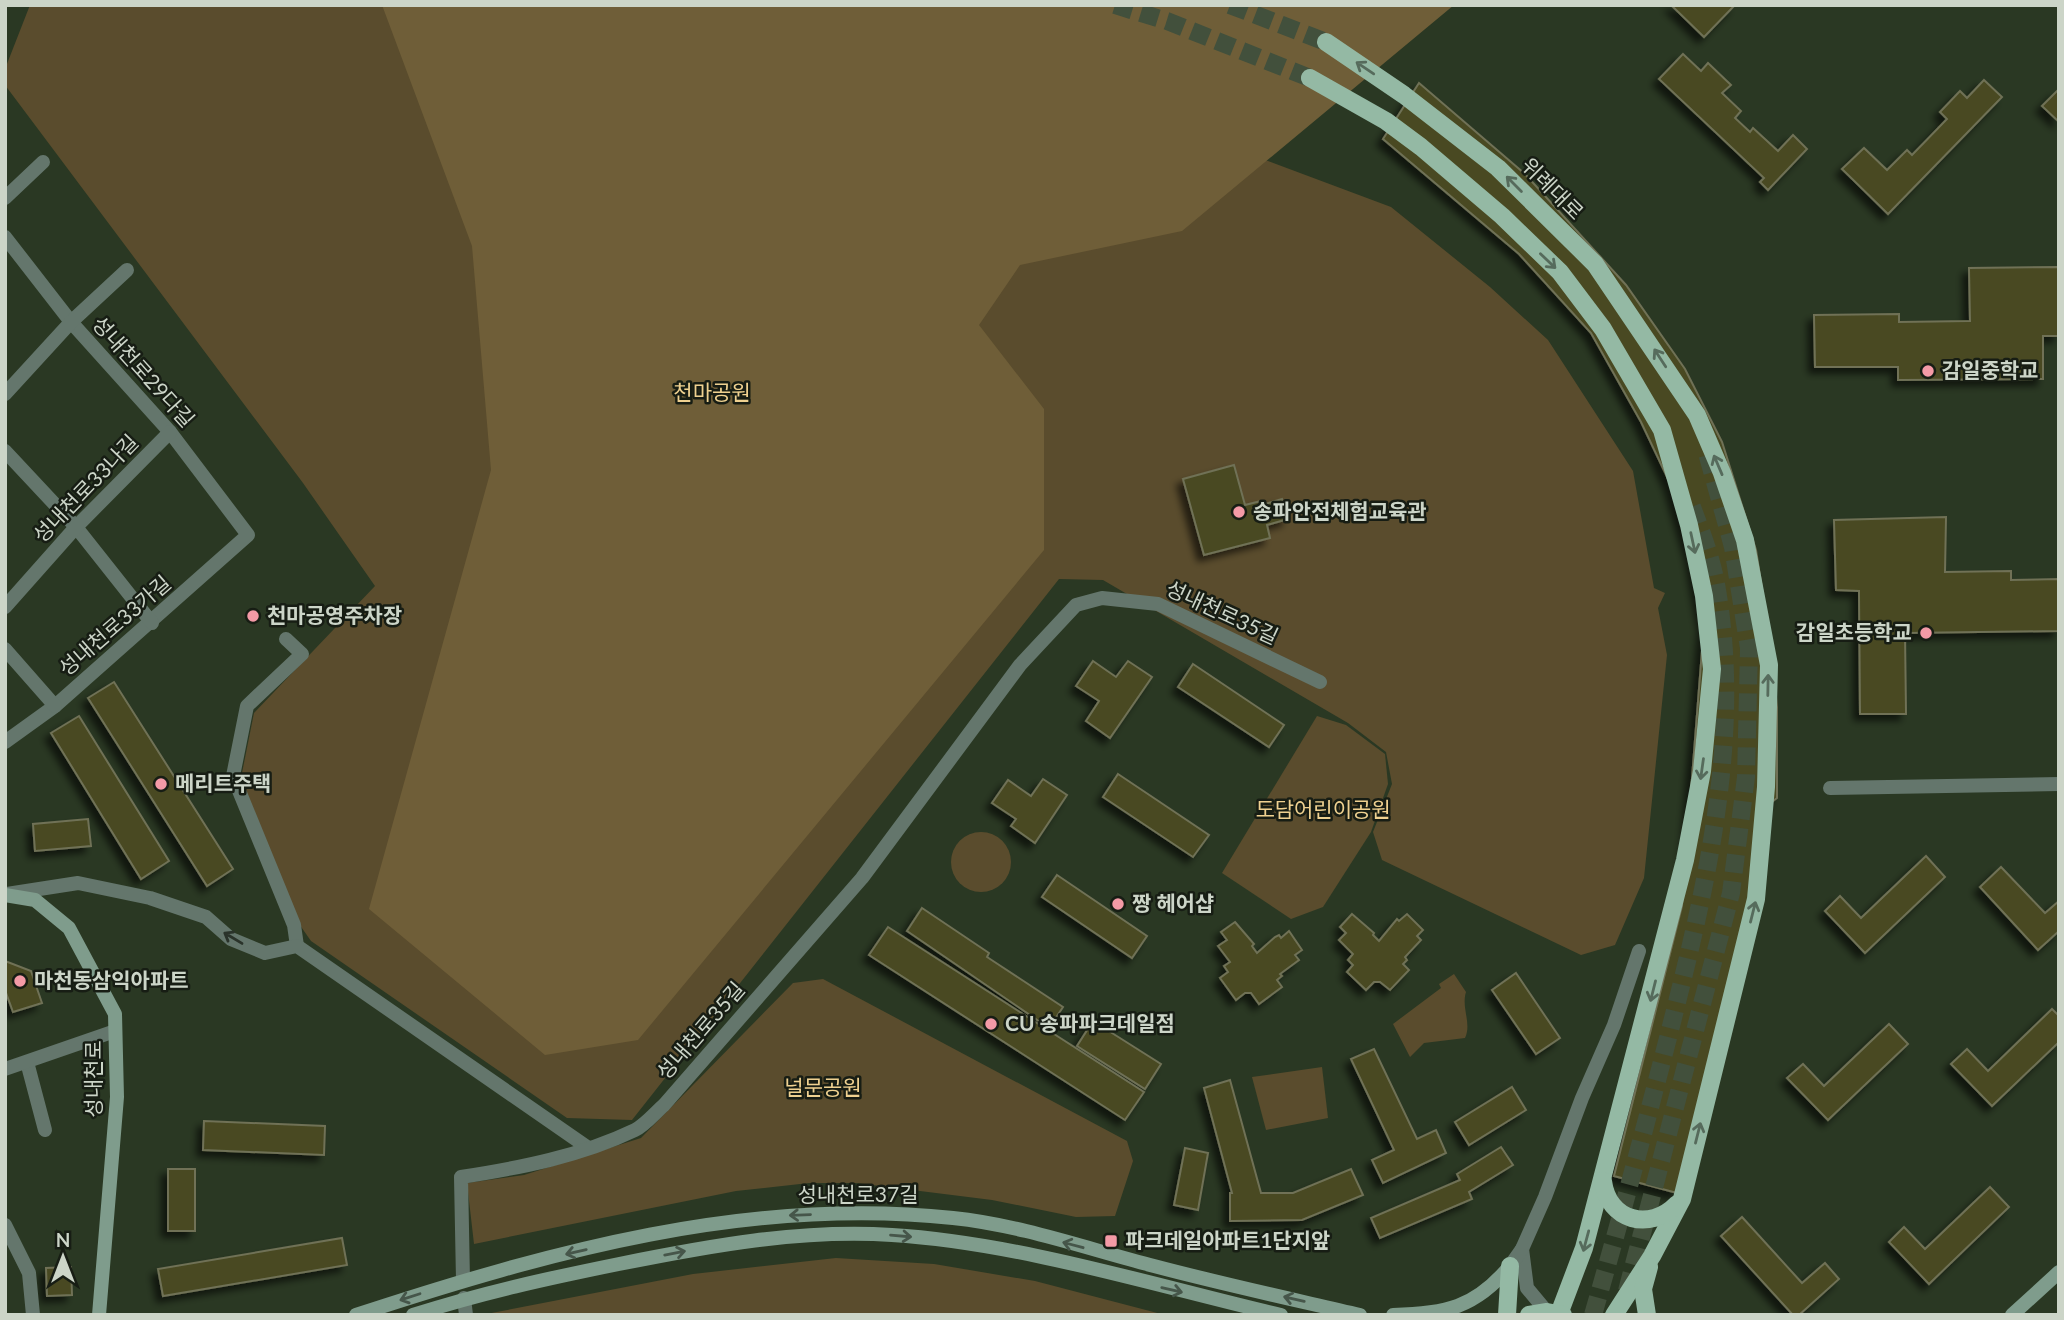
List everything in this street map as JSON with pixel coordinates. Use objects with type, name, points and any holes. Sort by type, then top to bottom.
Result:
[{"type":"main road","name":"위례대로","points":[[1326,42],[1405,95],[1497,168],[1595,264],[1697,415],[1722,473],[1745,540],[1769,665],[1766,788],[1756,899],[1682,1199],[1652,1256]]},
{"type":"main road","points":[[1310,78],[1385,121],[1421,147],[1502,216],[1560,272],[1603,328],[1662,430],[1689,525],[1704,596],[1712,669],[1702,771],[1685,860],[1648,1013],[1584,1248],[1550,1314]]},
{"type":"main road","name":"성내천로","points":[[5,894],[35,900],[69,928],[115,1014],[117,1097],[99,1315]]},
{"type":"main road","points":[[1602,1175],[1608,1202],[1619,1212],[1635,1220],[1666,1215],[1682,1199]]},
{"type":"main road","name":"성내천로37길","points":[[356,1315],[463,1280],[698,1225],[759,1217],[898,1213],[954,1218],[1016,1230],[1360,1315]]},
{"type":"main road","name":"성내천로37길","points":[[414,1315],[464,1298],[691,1249],[818,1234],[891,1235],[979,1245],[1281,1315]]},
{"type":"main road","points":[[1614,1315],[1652,1256]]},
{"type":"main road","points":[[1647,1315],[1643,1289],[1652,1256]]},
{"type":"main road","points":[[1136,1281],[1140,1262]]},
{"type":"main road","points":[[1393,1315],[1437,1311],[1468,1304],[1485,1293],[1510,1266]]},
{"type":"main road","points":[[1507,1315],[1510,1266]]},
{"type":"main road","points":[[2012,1315],[2059,1272]]},
{"type":"main road","points":[[463,1280],[464,1298]]},
{"type":"street","points":[[5,198],[43,162]]},
{"type":"street","name":"성내천로29다길","points":[[5,237],[71,322],[170,432],[247,535]]},
{"type":"street","points":[[5,394],[71,322],[127,270]]},
{"type":"street","name":"성내천로33나길","points":[[5,607],[76,527],[170,432]]},
{"type":"street","points":[[5,451],[76,527],[152,623]]},
{"type":"street","name":"성내천로33가길","points":[[5,742],[55,706],[152,623],[247,535]]},
{"type":"street","name":"성내천로35길","points":[[463,1280],[461,1177],[521,1168],[587,1147],[637,1129],[664,1105],[862,878],[1020,665],[1076,605],[1102,598],[1158,604],[1320,682]]},
{"type":"street","points":[[286,639],[302,654],[247,706],[233,776],[294,925],[297,946]]},
{"type":"street","points":[[5,649],[55,706]]},
{"type":"street","points":[[1830,788],[2059,785]]},
{"type":"street","points":[[5,894],[78,883],[150,898],[206,917],[231,939],[265,953],[297,946],[587,1147]]},
{"type":"street","points":[[1510,1266],[1522,1249],[1614,1025],[1639,951]]},
{"type":"street","points":[[5,1069],[115,1031]]},
{"type":"street","points":[[27,1062],[45,1130]]},
{"type":"street","points":[[5,1225],[29,1273],[33,1315]]},
{"type":"street","points":[[1522,1249],[1527,1288],[1550,1314]]},
{"type":"street","points":[[464,1298],[466,1315]]},
{"type":"green space","name":"천마공원","points":[[30,5],[508,5],[1244,152],[1391,207],[1490,287],[1548,340],[1633,471],[1654,588],[1665,593],[1658,608],[1667,655],[1644,878],[1615,945],[1581,955],[1382,860],[1373,832],[1392,784],[1386,752],[1348,723],[1103,580],[1059,579],[632,1120],[567,1118],[311,941],[290,911],[241,778],[254,713],[375,586],[303,483],[5,85],[5,69]]},
{"type":"green space","points":[[382,5],[1454,5],[1182,231],[1020,265],[979,325],[1044,409],[1044,550],[638,1040],[545,1055],[369,909],[491,470],[472,246]]},
{"type":"green space","name":"도담어린이공원","points":[[1317,716],[1346,725],[1385,754],[1388,784],[1371,832],[1323,907],[1291,919],[1222,873]]},
{"type":"green space","points":[[981,832],[998,837],[1006,845],[1011,862],[1006,879],[998,887],[981,892],[964,887],[956,879],[951,862],[956,845],[964,837]]},
{"type":"green space","points":[[1454,974],[1466,992],[1465,1038],[1424,1043],[1410,1057],[1393,1024],[1441,988],[1439,984]]},
{"type":"green space","name":"널문공원","points":[[823,979],[1127,1141],[1133,1161],[1115,1216],[1076,1217],[992,1200],[856,1183],[809,1183],[736,1191],[474,1244],[467,1183],[524,1175],[641,1138],[793,983]]},
{"type":"green space","points":[[1322,1067],[1328,1118],[1266,1130],[1252,1077]]},
{"type":"green space","points":[[836,1258],[934,1264],[1035,1281],[1165,1315],[481,1315],[693,1274]]},
{"type":"building","points":[[1671,5],[1735,5],[1704,37]]},
{"type":"building","points":[[1683,54],[1701,71],[1708,63],[1731,85],[1722,93],[1741,111],[1735,118],[1750,132],[1753,128],[1778,151],[1793,135],[1807,149],[1768,190],[1760,182],[1764,178],[1659,79]]},
{"type":"building","points":[[1984,80],[2002,97],[1888,214],[1842,169],[1864,148],[1887,170],[1907,150],[1912,155],[1947,119],[1940,112],[1960,91],[1967,98]]},
{"type":"building","points":[[1419,83],[1525,174],[1626,285],[1685,369],[1722,442],[1756,550],[1777,707],[1777,798],[1760,811],[1750,894],[1677,1193],[1614,1176],[1682,906],[1704,625],[1691,554],[1670,483],[1641,422],[1591,333],[1519,254],[1383,139]]},
{"type":"building","points":[[2059,92],[2059,122],[2042,106]]},
{"type":"building","name":"감일중학교","points":[[2059,267],[2059,336],[2043,336],[2043,379],[1898,380],[1898,367],[1815,367],[1814,315],[1899,314],[1899,322],[1970,321],[1969,268]]},
{"type":"building","name":"송파안전체험교육관","points":[[1234,465],[1245,505],[1261,501],[1262,505],[1282,499],[1288,519],[1267,525],[1270,538],[1204,555],[1183,479]]},
{"type":"building","name":"감일초등학교","points":[[1946,517],[1945,572],[2011,571],[2011,580],[2059,579],[2059,631],[1905,633],[1906,714],[1860,714],[1859,591],[1836,590],[1834,520]]},
{"type":"building","points":[[1093,661],[1116,677],[1128,661],[1152,677],[1110,738],[1086,721],[1099,701],[1076,686]]},
{"type":"building","points":[[1193,664],[1284,725],[1269,747],[1178,687]]},
{"type":"building","name":"메리트주택","points":[[114,682],[233,869],[207,886],[88,698]]},
{"type":"building","name":"메리트주택","points":[[79,716],[169,861],[141,879],[51,733]]},
{"type":"building","points":[[1118,774],[1209,835],[1193,857],[1103,797]]},
{"type":"building","points":[[1043,779],[1067,795],[1035,843],[1011,826],[1016,819],[992,803],[1008,780],[1031,796]]},
{"type":"building","points":[[88,819],[91,846],[35,851],[33,824]]},
{"type":"building","points":[[1926,856],[1945,877],[1865,953],[1825,911],[1840,896],[1861,918]]},
{"type":"building","points":[[2001,867],[2045,913],[2059,901],[2059,931],[2038,950],[1980,887]]},
{"type":"building","points":[[1057,875],[1147,936],[1132,958],[1042,897]]},
{"type":"building","points":[[922,908],[989,953],[987,957],[1063,1007],[1049,1028],[907,931]]},
{"type":"building","points":[[1352,914],[1374,933],[1379,941],[1397,919],[1399,921],[1407,914],[1423,930],[1417,936],[1421,940],[1405,957],[1407,960],[1403,964],[1409,970],[1390,990],[1380,982],[1374,982],[1366,990],[1347,972],[1353,965],[1348,960],[1353,954],[1339,940],[1346,933],[1340,927]]},
{"type":"building","points":[[1235,922],[1254,944],[1252,946],[1257,953],[1275,937],[1279,935],[1281,938],[1289,931],[1302,950],[1295,955],[1299,960],[1280,974],[1282,976],[1277,980],[1282,987],[1259,1004],[1251,993],[1245,993],[1236,1000],[1220,978],[1228,972],[1224,966],[1230,962],[1218,946],[1227,940],[1221,932]]},
{"type":"building","points":[[888,927],[1144,1092],[1125,1120],[869,955]]},
{"type":"building","name":"마천동삼익아파트","points":[[5,961],[31,971],[42,1003],[13,1012],[5,990]]},
{"type":"building","points":[[1516,973],[1560,1038],[1536,1054],[1492,990]]},
{"type":"building","points":[[2052,1009],[2059,1016],[2059,1042],[1992,1106],[1951,1064],[1967,1049],[1988,1071]]},
{"type":"building","points":[[1093,1021],[1161,1064],[1145,1089],[1077,1046]]},
{"type":"building","points":[[1889,1024],[1908,1044],[1828,1120],[1787,1078],[1803,1064],[1824,1086]]},
{"type":"building","points":[[1374,1049],[1417,1139],[1436,1130],[1446,1153],[1383,1183],[1372,1160],[1394,1150],[1351,1059]]},
{"type":"building","points":[[1230,1080],[1261,1193],[1293,1193],[1351,1169],[1363,1195],[1302,1220],[1230,1221],[1232,1193],[1204,1088]]},
{"type":"building","points":[[1512,1087],[1526,1110],[1469,1145],[1455,1122]]},
{"type":"building","points":[[204,1121],[325,1126],[324,1155],[203,1150]]},
{"type":"building","points":[[1501,1147],[1513,1165],[1469,1192],[1472,1199],[1380,1238],[1371,1218],[1460,1180],[1457,1174]]},
{"type":"building","points":[[1185,1148],[1208,1153],[1198,1210],[1174,1205]]},
{"type":"building","points":[[168,1169],[195,1169],[195,1231],[168,1231]]},
{"type":"building","points":[[1990,1187],[2009,1207],[1929,1284],[1889,1242],[1904,1227],[1925,1249]]},
{"type":"building","points":[[1742,1217],[1802,1283],[1825,1263],[1839,1279],[1799,1315],[1793,1315],[1721,1236]]},
{"type":"building","points":[[342,1238],[347,1265],[163,1296],[158,1269]]},
{"type":"building","points":[[71,1267],[72,1295],[47,1296],[46,1268]]},
{"type":"tunnel","points":[[1115,5],[1167,21],[1310,78]]},
{"type":"tunnel","points":[[1230,5],[1326,42]]},
{"type":"tunnel","points":[[1627,1291],[1731,893],[1746,777],[1749,648],[1733,547],[1707,453]]},
{"type":"tunnel","points":[[1593,1315],[1683,979],[1707,868],[1723,755],[1723,641],[1716,584],[1689,499]]},
{"type":"place","name":"감일중학교","points":[[1928,371]]},
{"type":"place","name":"송파안전체험교육관","points":[[1239,512]]},
{"type":"place","name":"천마공영주차장","points":[[253,616]]},
{"type":"place","name":"감일초등학교","points":[[1926,633]]},
{"type":"place","name":"메리트주택","points":[[161,784]]},
{"type":"place","name":"짱 헤어샵","points":[[1118,904]]},
{"type":"place","name":"마천동삼익아파트","points":[[20,981]]},
{"type":"place","name":"CU 송파파크데일점","points":[[991,1024]]},
{"type":"place","name":"파크데일아파트1단지앞","points":[[1111,1241]]}]
